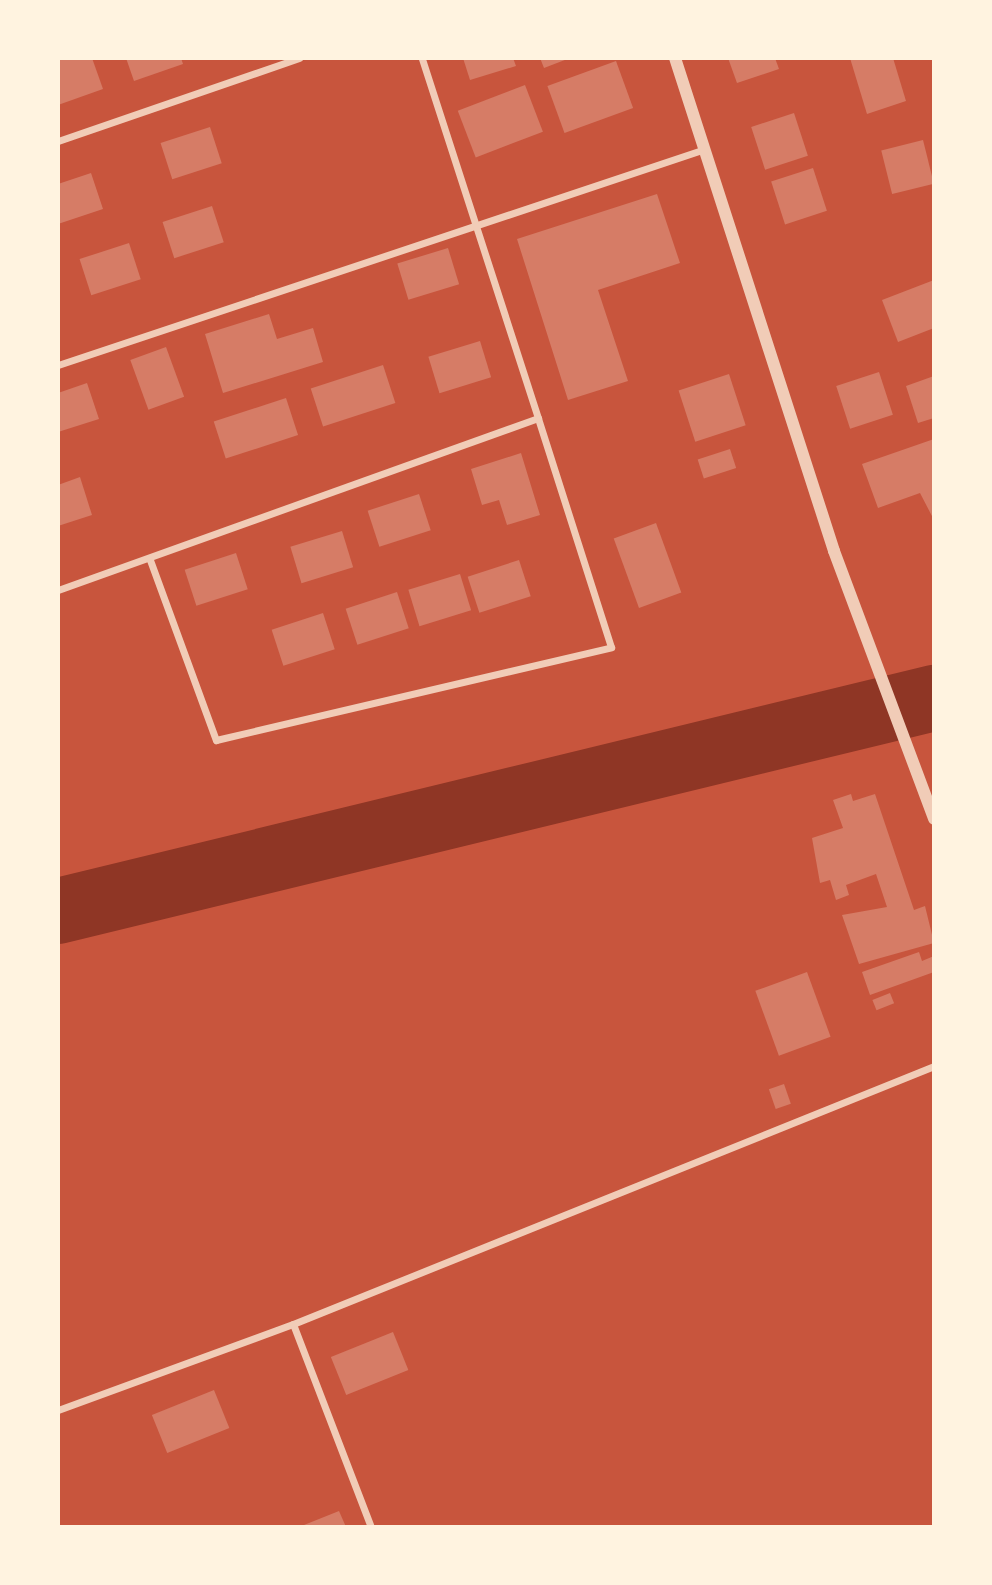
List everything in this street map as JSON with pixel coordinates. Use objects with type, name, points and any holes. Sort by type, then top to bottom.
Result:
[{"type":"street","points":[[58,141],[299,58]]},
{"type":"street","points":[[150,559],[216,740],[611,647],[422,58]]},
{"type":"street","points":[[675,58],[834,551],[934,819]]},
{"type":"street","points":[[58,365],[705,149]]},
{"type":"street","points":[[58,590],[538,418]]},
{"type":"street","points":[[58,1410],[293,1324],[934,1066]]},
{"type":"street","points":[[293,1324],[371,1527]]},
{"type":"building","points":[[58,58],[92,58],[103,89],[58,105]]},
{"type":"building","points":[[126,58],[181,58],[183,64],[134,81]]},
{"type":"building","points":[[463,58],[513,58],[516,66],[470,80]]},
{"type":"building","points":[[540,58],[570,58],[544,68]]},
{"type":"building","points":[[728,58],[775,58],[779,69],[737,83]]},
{"type":"building","points":[[850,58],[893,58],[906,101],[867,114]]},
{"type":"building","points":[[616,61],[633,108],[565,133],[547,86]]},
{"type":"building","points":[[525,85],[543,132],[476,157],[458,111]]},
{"type":"building","points":[[794,113],[808,156],[765,170],[751,127]]},
{"type":"building","points":[[210,127],[222,163],[172,179],[161,143]]},
{"type":"building","points":[[923,140],[934,184],[892,194],[881,150]]},
{"type":"building","points":[[813,168],[827,211],[785,224],[771,182]]},
{"type":"building","points":[[91,173],[103,209],[58,224],[58,184]]},
{"type":"building","points":[[657,194],[680,263],[598,290],[628,381],[568,400],[517,239]]},
{"type":"building","points":[[212,206],[224,242],[174,258],[163,222]]},
{"type":"building","points":[[129,243],[141,279],[91,295],[80,259]]},
{"type":"building","points":[[448,248],[459,284],[408,300],[397,263]]},
{"type":"building","points":[[934,280],[934,328],[898,342],[882,300]]},
{"type":"building","points":[[269,314],[277,339],[313,328],[323,362],[223,393],[205,334]]},
{"type":"building","points":[[480,341],[491,377],[439,393],[428,357]]},
{"type":"building","points":[[166,347],[184,397],[148,410],[130,360]]},
{"type":"building","points":[[383,365],[395,403],[323,427],[311,388]]},
{"type":"building","points":[[879,372],[893,415],[850,429],[836,386]]},
{"type":"building","points":[[729,374],[746,425],[695,442],[679,390]]},
{"type":"building","points":[[934,376],[934,418],[918,423],[906,386]]},
{"type":"building","points":[[87,383],[99,419],[58,432],[58,393]]},
{"type":"building","points":[[286,398],[298,435],[226,459],[214,421]]},
{"type":"building","points":[[934,439],[934,520],[920,493],[878,508],[862,464]]},
{"type":"building","points":[[730,449],[736,468],[704,479],[698,460]]},
{"type":"building","points":[[521,453],[540,515],[507,525],[499,500],[482,505],[471,469]]},
{"type":"building","points":[[80,477],[92,515],[58,526],[58,485]]},
{"type":"building","points":[[419,494],[431,530],[379,547],[368,511]]},
{"type":"building","points":[[656,523],[681,593],[639,608],[614,538]]},
{"type":"building","points":[[342,531],[353,567],[301,583],[290,547]]},
{"type":"building","points":[[236,553],[248,589],[196,606],[185,570]]},
{"type":"building","points":[[519,560],[531,596],[479,613],[468,577]]},
{"type":"building","points":[[460,574],[471,610],[419,626],[408,590]]},
{"type":"building","points":[[397,592],[409,628],[357,645],[346,609]]},
{"type":"building","points":[[323,613],[335,649],[283,666],[272,630]]},
{"type":"building","points":[[851,794],[853,801],[875,794],[914,910],[925,906],[934,943],[859,964],[842,915],[887,907],[876,874],[846,885],[849,895],[836,900],[830,880],[820,883],[812,838],[843,828],[833,800]]},
{"type":"building","points":[[919,952],[922,961],[934,956],[934,972],[870,995],[862,972]]},
{"type":"building","points":[[807,972],[831,1037],[779,1056],[755,991]]},
{"type":"building","points":[[890,993],[894,1003],[877,1010],[872,1000]]},
{"type":"building","points":[[784,1084],[791,1104],[776,1109],[769,1089]]},
{"type":"building","points":[[393,1332],[408,1370],[346,1395],[331,1357]]},
{"type":"building","points":[[214,1390],[229,1428],[167,1453],[152,1415]]},
{"type":"building","points":[[339,1511],[346,1527],[299,1527]]},
{"type":"waterway","points":[[58,911],[934,698]]}]
